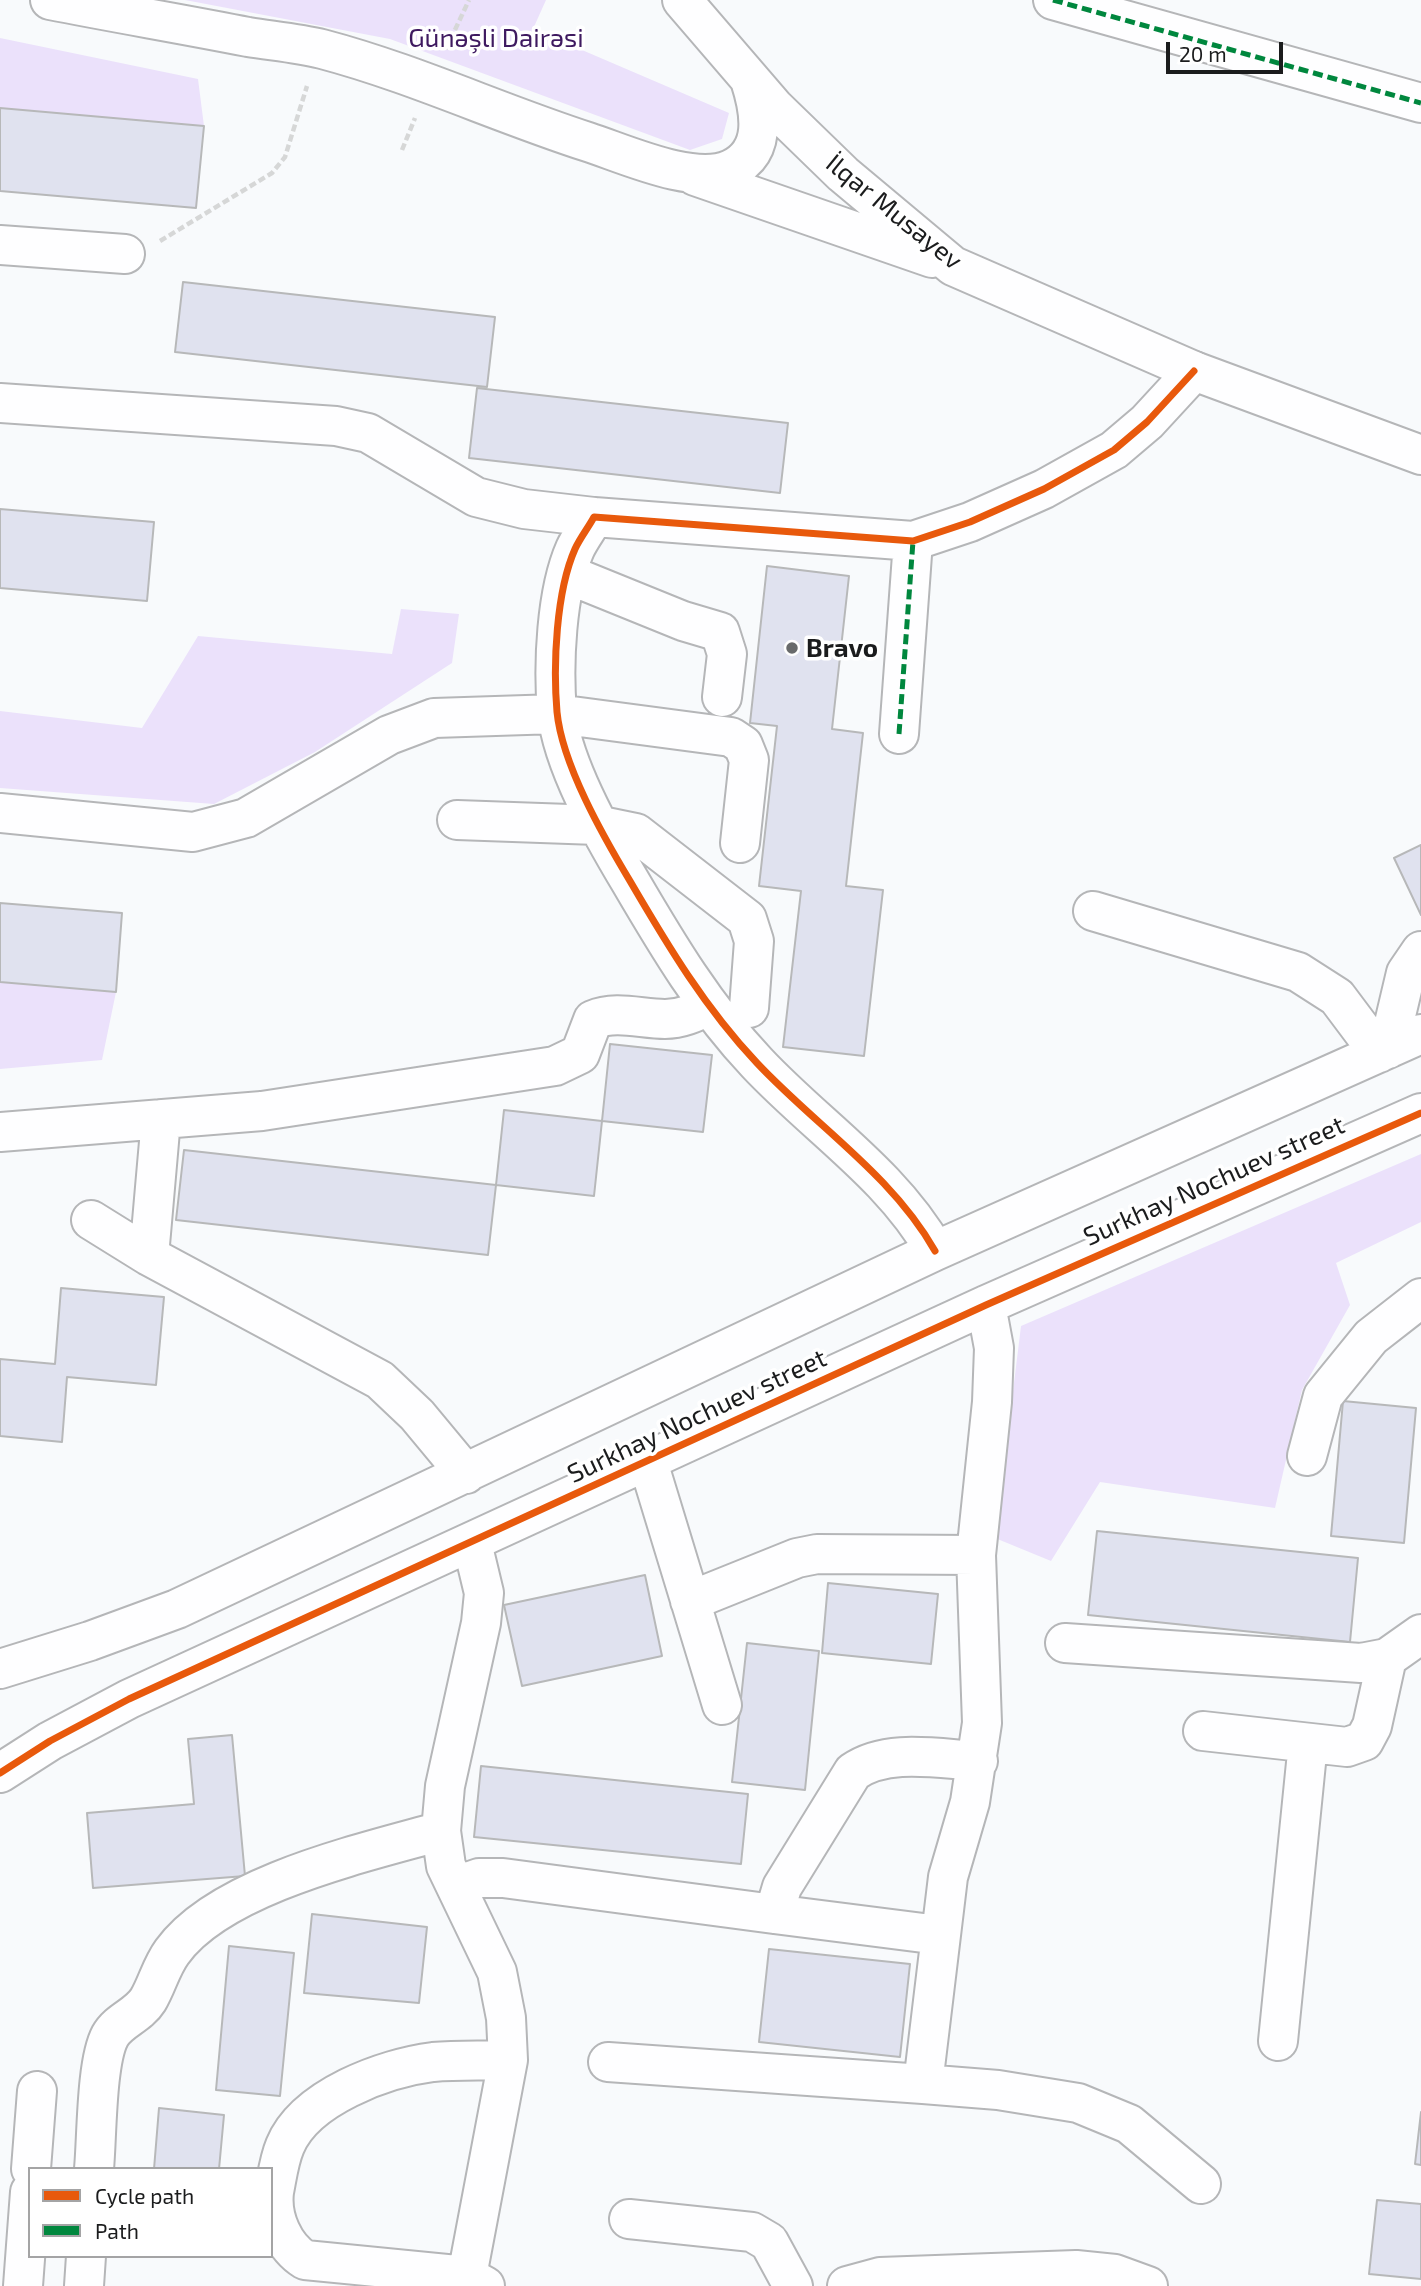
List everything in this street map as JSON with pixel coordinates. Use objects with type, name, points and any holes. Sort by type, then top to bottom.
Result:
[{"type":"street","points":[[50,0],[124,9],[318,48],[401,72],[533,124],[680,171],[953,266]]},
{"type":"street","name":"İlqar Musayev","points":[[682,0],[750,80],[843,174],[953,266],[1194,370],[1421,455]]},
{"type":"street","points":[[1053,0],[1421,103]]},
{"type":"street","points":[[680,171],[709,173],[730,169],[747,159],[756,144],[760,122],[750,80]]},
{"type":"street","points":[[0,245],[125,254]]},
{"type":"street","points":[[0,403],[336,426],[368,433],[486,500],[524,509],[594,517],[913,541],[970,522],[1044,489],[1114,450],[1147,422],[1194,370]]},
{"type":"street","points":[[594,517],[575,549],[567,574],[557,660],[557,714],[573,767],[597,825],[674,957],[708,1006],[758,1064],[888,1187],[919,1222],[935,1251]]},
{"type":"street","points":[[899,734],[913,541]]},
{"type":"street","points":[[567,574],[683,621],[720,632],[727,654],[722,697]]},
{"type":"street","points":[[0,813],[193,832],[246,818],[390,735],[434,718],[557,714],[731,737],[743,745],[749,760],[740,842]]},
{"type":"street","points":[[457,820],[597,825],[636,833],[747,919],[754,940],[749,1008]]},
{"type":"street","points":[[1093,911],[1298,971],[1337,997],[1396,1046]]},
{"type":"street","points":[[1396,1046],[1406,973],[1421,951]]},
{"type":"street","points":[[0,1132],[262,1111],[555,1066],[580,1054],[593,1020],[605,1015],[666,1019],[683,1017],[708,1006]]},
{"type":"street","name":"Surkhay Nochuev street","points":[[0,1669],[90,1641],[177,1609],[935,1251],[1396,1046]]},
{"type":"street","name":"Surkhay Nochuev street","points":[[0,1773],[50,1741],[128,1699],[986,1305],[1421,1113]]},
{"type":"street","points":[[149,1256],[161,1119]]},
{"type":"street","points":[[91,1220],[149,1256],[380,1380],[417,1415],[466,1474]]},
{"type":"street","points":[[1307,1456],[1323,1396],[1371,1336],[1421,1298]]},
{"type":"street","points":[[923,2084],[948,1877],[978,1761],[982,1710],[976,1555],[992,1402],[994,1348],[986,1305]]},
{"type":"street","points":[[648,1462],[722,1705]]},
{"type":"street","points":[[273,2210],[291,2251],[305,2260],[476,2281],[508,2060],[506,2018],[497,1972],[446,1866],[441,1831],[445,1786],[481,1623],[484,1593],[472,1543]]},
{"type":"street","points":[[690,1601],[797,1558],[817,1554],[976,1555]]},
{"type":"street","points":[[1065,1643],[1361,1663],[1411,1645]]},
{"type":"street","points":[[1203,1731],[1347,1747],[1364,1741],[1411,1645]]},
{"type":"street","points":[[1278,2041],[1308,1743]]},
{"type":"street","points":[[774,1914],[782,1887],[853,1772],[869,1761],[896,1758],[978,1761]]},
{"type":"street","points":[[94,2167],[104,2060],[110,2036],[124,2022],[137,2015],[150,1998],[172,1951],[194,1929],[265,1886],[357,1855],[441,1831]]},
{"type":"street","points":[[456,1886],[479,1878],[503,1878],[939,1936]]},
{"type":"street","points":[[273,2202],[285,2144],[303,2120],[353,2084],[431,2063],[508,2060]]},
{"type":"street","points":[[608,2062],[998,2090],[1078,2103],[1129,2124],[1202,2184]]},
{"type":"street","points":[[31,2167],[37,2091]]},
{"type":"street","points":[[629,2218],[752,2232],[769,2242],[793,2286]]},
{"type":"street","points":[[23,2286],[28,2219]]},
{"type":"street","points":[[83,2286],[86,2258]]},
{"type":"street","points":[[847,2286],[880,2277],[1076,2270],[1115,2274],[1148,2286]]},
{"type":"path","points":[[125,254],[146,250],[272,173],[285,157],[318,48]]},
{"type":"green space","name":"Günəşli Dairəsi","points":[[185,0],[546,0],[533,29],[729,113],[722,139],[690,150],[390,39]]},
{"type":"green space","points":[[0,38],[198,79],[204,126],[0,108]]},
{"type":"green space","points":[[401,609],[459,614],[452,663],[315,752],[214,804],[0,788],[0,711],[142,728],[198,636],[392,654]]},
{"type":"green space","points":[[0,982],[116,992],[102,1060],[0,1069]]},
{"type":"green space","points":[[1421,1154],[1421,1222],[1336,1263],[1350,1305],[1302,1390],[1275,1508],[1100,1482],[1051,1561],[995,1538],[1021,1326]]},
{"type":"building","points":[[0,108],[204,126],[196,208],[0,191]]},
{"type":"building","points":[[183,282],[495,317],[487,387],[175,352]]},
{"type":"building","points":[[477,388],[788,423],[780,493],[469,458]]},
{"type":"building","points":[[0,509],[154,522],[147,601],[0,588]]},
{"type":"building","points":[[767,566],[849,576],[832,729],[863,733],[846,886],[883,890],[864,1056],[783,1047],[801,891],[759,886],[777,726],[750,723]]},
{"type":"building","points":[[1421,845],[1421,915],[1394,858]]},
{"type":"building","points":[[0,903],[122,913],[116,992],[0,982]]},
{"type":"building","points":[[610,1044],[712,1055],[703,1132],[602,1121]]},
{"type":"building","points":[[504,1110],[602,1121],[594,1196],[496,1185]]},
{"type":"building","points":[[184,1150],[496,1185],[488,1255],[176,1220]]},
{"type":"building","points":[[61,1288],[164,1297],[156,1385],[67,1377],[62,1442],[0,1436],[0,1359],[55,1364]]},
{"type":"building","points":[[1343,1401],[1416,1408],[1404,1543],[1331,1536]]},
{"type":"building","points":[[1097,1531],[1358,1558],[1350,1642],[1088,1615]]},
{"type":"building","points":[[645,1575],[662,1656],[522,1686],[504,1605]]},
{"type":"building","points":[[828,1583],[938,1594],[931,1664],[822,1653]]},
{"type":"building","points":[[747,1643],[819,1651],[805,1790],[732,1782]]},
{"type":"building","points":[[232,1735],[245,1876],[93,1888],[87,1813],[194,1804],[188,1739]]},
{"type":"building","points":[[481,1766],[748,1794],[741,1864],[474,1837]]},
{"type":"building","points":[[312,1914],[427,1927],[419,2003],[304,1993]]},
{"type":"building","points":[[229,1946],[294,1953],[280,2096],[216,2090]]},
{"type":"building","points":[[769,1949],[910,1964],[900,2057],[759,2042]]},
{"type":"building","points":[[159,2108],[224,2115],[219,2167],[154,2167]]},
{"type":"building","points":[[1421,2112],[1421,2165],[1415,2164]]},
{"type":"building","points":[[1377,2200],[1421,2204],[1421,2279],[1369,2274]]},
{"type":"marked path","points":[[1053,0],[1421,103]]},
{"type":"marked path","points":[[899,734],[913,541]]},
{"type":"cycle path","points":[[935,1251],[897,1198],[738,1042],[673,953],[596,821],[567,754],[557,712],[557,629],[569,566],[577,545],[594,517],[913,541],[970,522],[1044,489],[1114,450],[1147,422],[1194,371]]},
{"type":"cycle path","points":[[0,1773],[50,1741],[129,1699],[986,1305],[1421,1113]]},
{"type":"place","name":"Bravo","points":[[792,648]]}]
